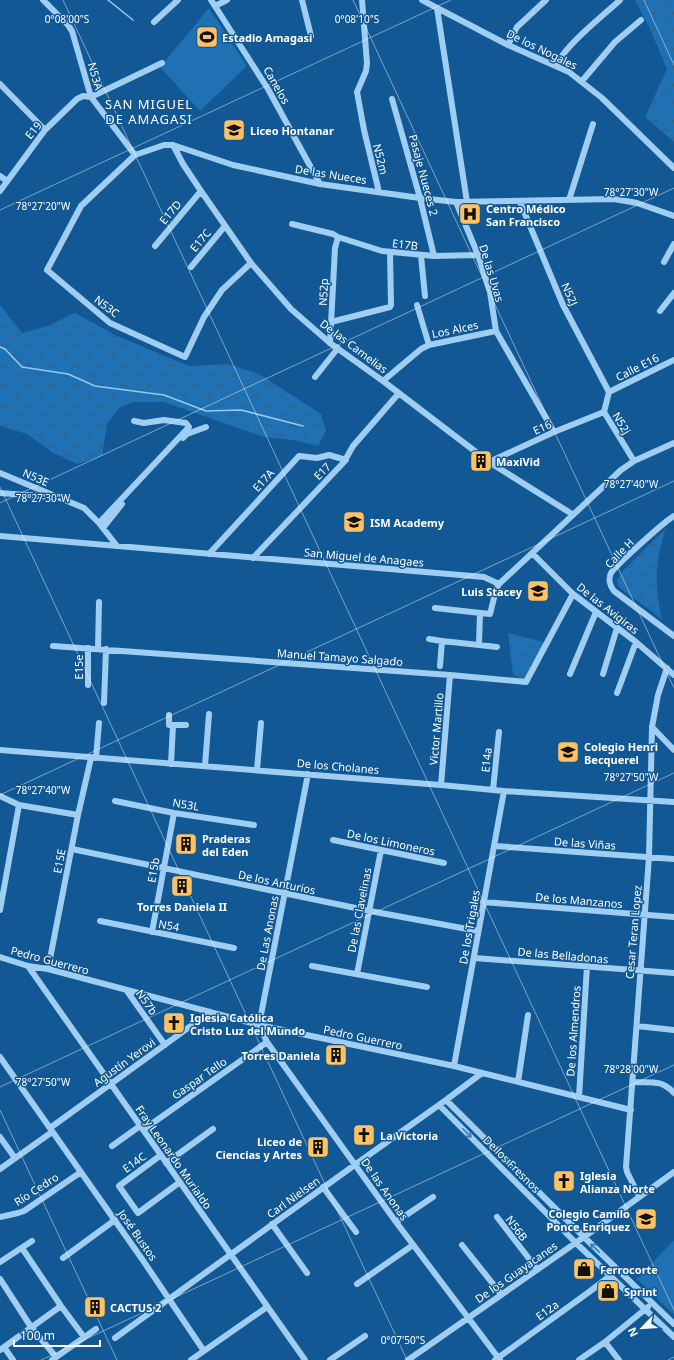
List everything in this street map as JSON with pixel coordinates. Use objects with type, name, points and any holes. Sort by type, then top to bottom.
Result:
[{"type":"street","name":"N53A","points":[[43,0],[72,31],[92,97],[135,155]]},
{"type":"street","points":[[154,22],[178,0]]},
{"type":"street","name":"Canelos","points":[[211,0],[268,89],[320,184]]},
{"type":"street","points":[[215,6],[228,0]]},
{"type":"street","points":[[302,0],[311,36]]},
{"type":"street","name":"N52m","points":[[362,0],[366,71],[357,92],[364,130],[379,192]]},
{"type":"street","name":"De los Nogales","points":[[422,0],[508,45],[556,66],[582,81],[602,98],[674,168]]},
{"type":"street","points":[[508,45],[517,27],[546,0]]},
{"type":"street","points":[[556,66],[561,56],[620,0]]},
{"type":"street","points":[[437,8],[467,202]]},
{"type":"street","points":[[582,81],[615,42],[641,20]]},
{"type":"street","name":"E19","points":[[0,191],[45,130],[77,99],[83,96],[92,97],[162,63]]},
{"type":"street","points":[[0,84],[45,130]]},
{"type":"street","name":"Pasaje Nueces 2","points":[[392,99],[420,198],[434,256]]},
{"type":"street","points":[[569,200],[593,124]]},
{"type":"street","name":"De las Nueces","points":[[47,270],[81,206],[135,155],[164,145],[173,145],[233,165],[320,184],[420,198],[456,202],[520,202],[614,199],[638,203],[674,216]]},
{"type":"street","name":"De las Camelias","points":[[173,145],[183,164],[251,263],[291,309],[330,343],[383,381],[489,462],[572,514]]},
{"type":"street","points":[[0,176],[7,181]]},
{"type":"street","name":"E17D","points":[[155,246],[201,191]]},
{"type":"street","name":"De las Uvas","points":[[456,202],[478,255],[490,292],[496,331],[554,432]]},
{"type":"street","name":"N52J","points":[[520,202],[563,304],[609,392]]},
{"type":"street","name":"E17B","points":[[292,224],[333,234],[337,240],[382,251],[421,256],[478,255]]},
{"type":"street","name":"E17C","points":[[191,267],[225,226]]},
{"type":"street","name":"N52p","points":[[330,343],[337,240]]},
{"type":"street","points":[[664,262],[674,244]]},
{"type":"street","points":[[331,322],[390,307],[390,252]]},
{"type":"street","points":[[421,256],[425,296]]},
{"type":"street","name":"N53C","points":[[47,270],[110,323],[185,357],[204,317],[222,290],[251,263]]},
{"type":"street","points":[[660,312],[674,293]]},
{"type":"street","points":[[417,305],[429,345]]},
{"type":"street","name":"Los Alces","points":[[383,381],[429,345],[496,331]]},
{"type":"street","points":[[315,377],[338,348]]},
{"type":"street","name":"Calle E16","points":[[609,392],[674,360]]},
{"type":"street","name":"N52j","points":[[609,392],[604,412],[634,461]]},
{"type":"street","name":"E17","points":[[253,558],[346,460],[353,446],[399,393]]},
{"type":"street","name":"E16","points":[[489,462],[554,432],[604,412]]},
{"type":"street","points":[[101,525],[189,427],[186,423],[164,420],[144,423],[134,421]]},
{"type":"street","points":[[101,525],[121,506],[187,434],[206,427]]},
{"type":"street","points":[[435,608],[480,614],[488,614],[491,612],[498,584],[572,514],[621,470],[634,461],[674,443]]},
{"type":"street","name":"E17A","points":[[209,554],[299,456],[317,458],[329,455],[346,460]]},
{"type":"street","name":"N53E","points":[[0,472],[84,508],[101,525],[117,546]]},
{"type":"street","points":[[0,493],[59,497]]},
{"type":"street","name":"Calle H","points":[[673,634],[614,590],[611,587],[610,579],[611,573],[624,560],[674,516]]},
{"type":"street","name":"San Miguel de Anagaes","points":[[0,536],[484,576],[498,584]]},
{"type":"street","name":"De las Avigiras","points":[[532,553],[573,594],[636,642],[674,675]]},
{"type":"street","name":"Manuel Tamayo Salgado","points":[[53,646],[450,674],[526,682],[573,594]]},
{"type":"street","points":[[98,649],[99,602]]},
{"type":"street","points":[[570,674],[596,612]]},
{"type":"street","points":[[479,645],[480,614]]},
{"type":"street","points":[[603,674],[617,628]]},
{"type":"street","points":[[429,639],[497,647]]},
{"type":"street","points":[[440,666],[442,641]]},
{"type":"street","points":[[617,693],[636,642]]},
{"type":"street","name":"E15e","points":[[88,648],[88,685]]},
{"type":"street","points":[[104,703],[106,649]]},
{"type":"street","name":"Cesar Teran Lopez","points":[[639,1196],[626,1167],[640,971],[646,915],[652,727],[658,695],[667,668]]},
{"type":"street","name":"Victor Martillo","points":[[441,785],[450,674]]},
{"type":"street","points":[[205,766],[209,714]]},
{"type":"street","points":[[169,715],[169,725],[186,725]]},
{"type":"street","name":"E15E","points":[[48,969],[78,815],[94,758],[99,723]]},
{"type":"street","points":[[257,770],[261,723]]},
{"type":"street","points":[[170,764],[173,725]]},
{"type":"street","points":[[652,727],[674,750]]},
{"type":"street","name":"E14a","points":[[493,790],[499,732]]},
{"type":"street","name":"De los Cholanes","points":[[0,750],[504,791],[674,802]]},
{"type":"street","name":"De Las Anonas","points":[[259,1025],[308,774]]},
{"type":"street","name":"De los Trigales","points":[[454,1066],[504,791]]},
{"type":"street","points":[[0,796],[19,805],[78,815]]},
{"type":"street","name":"N53L","points":[[115,801],[174,813],[254,825]]},
{"type":"street","points":[[0,910],[19,805]]},
{"type":"street","name":"E15b","points":[[152,932],[174,813]]},
{"type":"street","name":"De los Limoneros","points":[[333,840],[444,863]]},
{"type":"street","name":"De las Viñas","points":[[495,846],[674,859]]},
{"type":"street","name":"De los Anturios","points":[[72,849],[370,911],[478,931]]},
{"type":"street","name":"De las Clavelinas","points":[[358,974],[381,850]]},
{"type":"street","name":"De los Manzanos","points":[[483,902],[674,917]]},
{"type":"street","name":"N54","points":[[100,921],[234,948]]},
{"type":"street","name":"De las Belladonas","points":[[474,958],[674,973]]},
{"type":"street","name":"Pedro Guerrero","points":[[2,959],[28,966],[48,969],[259,1025],[454,1066],[631,1110]]},
{"type":"street","name":"Fray Leonardo Murialdo","points":[[28,966],[231,1254],[301,1359]]},
{"type":"street","points":[[312,966],[427,987]]},
{"type":"street","name":"De los Almendros","points":[[578,1097],[587,966]]},
{"type":"street","name":"N57b","points":[[127,991],[165,1045]]},
{"type":"street","name":"Agustín Yerovi","points":[[0,1169],[110,1084],[210,1012]]},
{"type":"street","points":[[518,1082],[528,1015]]},
{"type":"street","name":"De las Anonas","points":[[259,1025],[267,1042],[356,1164],[396,1222],[469,1317],[498,1359]]},
{"type":"street","points":[[637,1026],[674,1030]]},
{"type":"street","name":"Gaspar Tello","points":[[112,1146],[141,1128],[267,1042]]},
{"type":"street","name":"José Bustos","points":[[0,1057],[115,1220],[204,1351]]},
{"type":"street","name":"Carl Nielsen","points":[[115,1338],[323,1187],[439,1106],[482,1073]]},
{"type":"street","points":[[633,1082],[661,1083],[668,1086],[674,1094]]},
{"type":"street","name":"De los Fresnos","points":[[446,1100],[674,1324]]},
{"type":"street","name":"De los Fresnos","points":[[439,1106],[575,1242],[674,1337]]},
{"type":"street","points":[[166,1162],[212,1129]]},
{"type":"street","points":[[0,1137],[15,1158]]},
{"type":"street","name":"E14C","points":[[161,1155],[119,1186],[138,1213],[180,1182]]},
{"type":"street","points":[[504,1171],[511,1164]]},
{"type":"street","name":"Río Cedro","points":[[0,1217],[24,1211],[80,1172]]},
{"type":"street","name":"De los Guayacanes","points":[[408,1360],[674,1172]]},
{"type":"street","points":[[323,1187],[356,1232]]},
{"type":"street","points":[[396,1222],[433,1198]]},
{"type":"street","points":[[547,1214],[554,1207]]},
{"type":"street","name":"N56B","points":[[497,1218],[536,1269]]},
{"type":"street","points":[[63,1258],[115,1220]]},
{"type":"street","points":[[272,1224],[307,1273]]},
{"type":"street","points":[[0,1262],[32,1242]]},
{"type":"street","points":[[357,1284],[413,1245]]},
{"type":"street","points":[[462,1245],[501,1294]]},
{"type":"street","points":[[22,1248],[84,1337]]},
{"type":"street","name":"E12a","points":[[498,1359],[610,1276]]},
{"type":"street","points":[[0,1279],[54,1359],[96,1329]]},
{"type":"street","points":[[578,1360],[605,1342],[653,1304]]},
{"type":"street","points":[[13,1360],[2,1349],[61,1306]]},
{"type":"street","points":[[191,1360],[267,1307]]},
{"type":"street","points":[[330,1360],[365,1336]]},
{"type":"street","points":[[605,1342],[619,1360]]},
{"type":"green space","points":[[635,0],[674,0],[674,142],[645,117],[667,69],[650,29]]},
{"type":"green space","name":"Estadio Amagasi","points":[[209,8],[247,66],[200,111],[160,67]]},
{"type":"green space","points":[[0,305],[22,333],[48,326],[75,313],[117,336],[189,366],[228,364],[259,374],[321,414],[326,431],[318,446],[294,440],[264,437],[164,402],[134,402],[119,408],[107,424],[102,456],[77,464],[52,452],[27,434],[0,426]]},
{"type":"green space","points":[[666,528],[662,540],[657,573],[659,606],[662,619],[620,588],[617,580],[623,571]]},
{"type":"green space","points":[[508,633],[547,643],[526,682],[513,674]]},
{"type":"green space","points":[[674,1240],[674,1315],[637,1279]]},
{"type":"waterway","points":[[108,0],[133,20]]},
{"type":"waterway","points":[[0,347],[5,349],[22,367],[68,374],[95,386],[164,395],[206,411],[241,410],[303,426]]},
{"type":"place","name":"Estadio Amagasi","points":[[207,37]]},
{"type":"place","name":"Liceo Hontanar","points":[[234,130]]},
{"type":"place","name":"Centro Médico San Francisco","points":[[470,214]]},
{"type":"place","name":"MaxiVid","points":[[481,461]]},
{"type":"place","name":"ISM Academy","points":[[354,522]]},
{"type":"place","name":"Luis Stacey","points":[[538,591]]},
{"type":"place","name":"Colegio Henri Becquerel","points":[[568,752]]},
{"type":"place","name":"Praderas del Eden","points":[[186,844]]},
{"type":"place","name":"Torres Daniela II","points":[[182,886]]},
{"type":"place","name":"Iglesia Católica Cristo Luz del Mundo","points":[[174,1023]]},
{"type":"place","name":"Torres Daniela","points":[[336,1055]]},
{"type":"place","name":"La Victoria","points":[[364,1135]]},
{"type":"place","name":"Liceo de Ciencias y Artes","points":[[318,1147]]},
{"type":"place","name":"Iglesia Alianza Norte","points":[[564,1181]]},
{"type":"place","name":"Colegio Camilo Ponce Enriquez","points":[[646,1219]]},
{"type":"place","name":"Ferrocorte","points":[[584,1269]]},
{"type":"place","name":"Sprint","points":[[608,1291]]},
{"type":"place","name":"CACTUS 2","points":[[95,1307]]},
{"type":"district","name":"SAN MIGUEL DE AMAGASI","points":[[149,112]]}]
